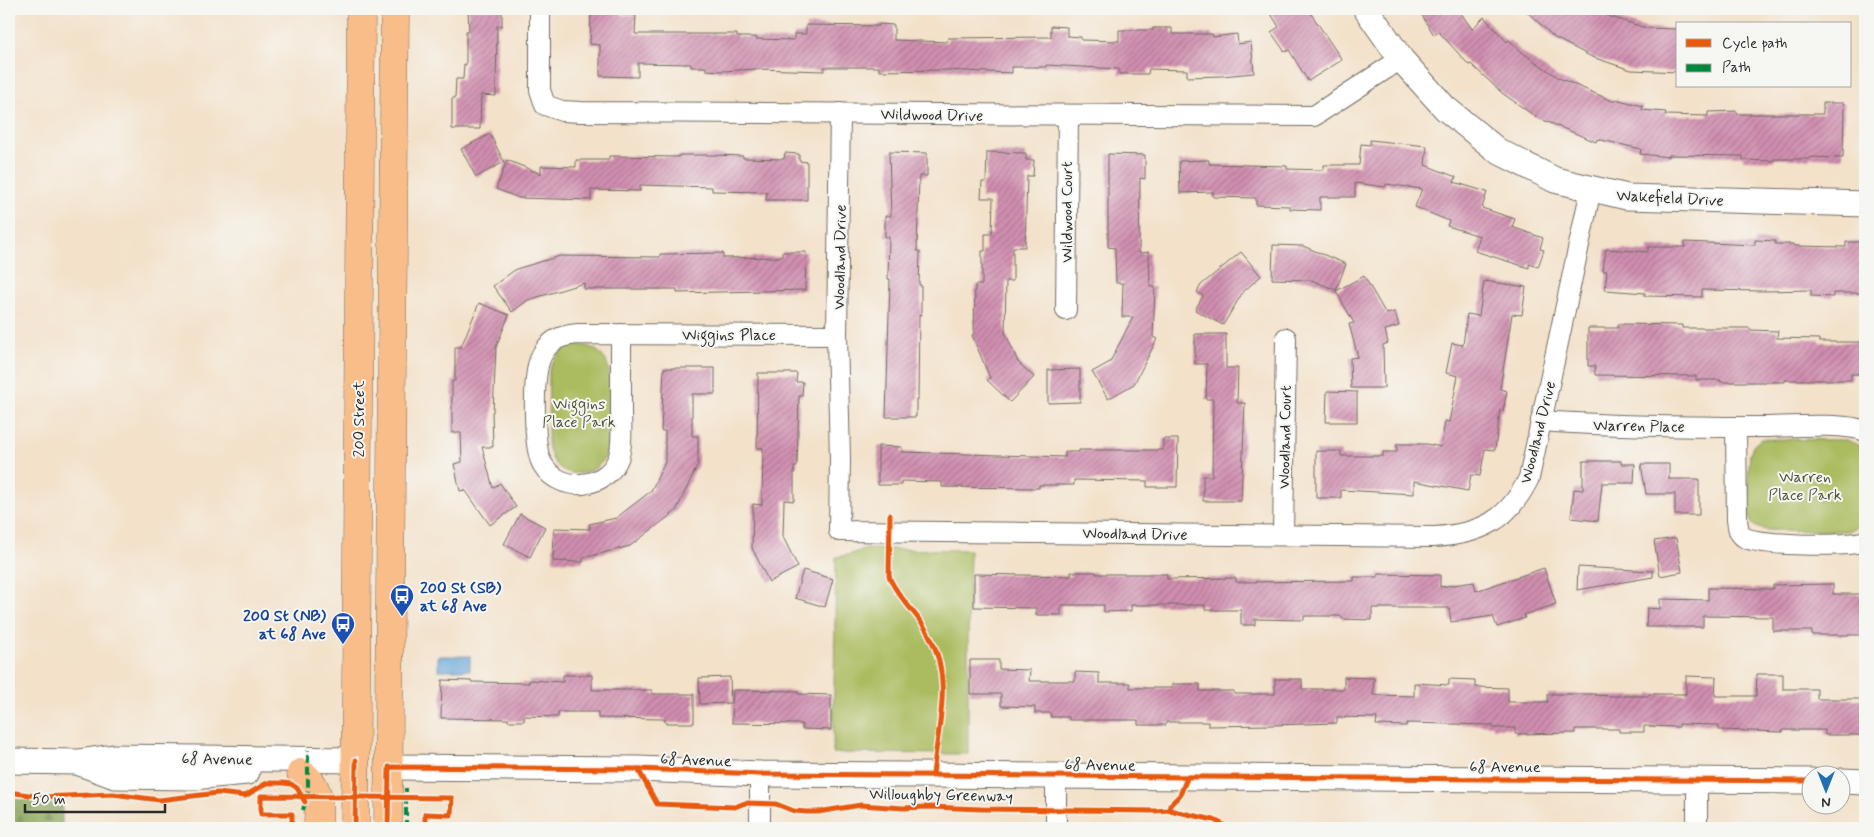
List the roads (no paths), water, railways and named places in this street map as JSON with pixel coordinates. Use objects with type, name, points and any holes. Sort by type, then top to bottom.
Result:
[{"type":"main road","name":"200 Street","points":[[355,828],[361,9]]},
{"type":"main road","name":"200 Street","points":[[388,828],[394,9]]},
{"type":"main road","points":[[301,773],[314,785],[318,794],[318,828]]},
{"type":"street","name":"Wildwood Drive","points":[[540,9],[540,90],[545,105],[562,111],[1314,116],[1401,59]]},
{"type":"street","name":"Wakefield Drive","points":[[1366,9],[1401,59],[1445,108],[1498,151],[1554,180],[1627,197],[1865,204]]},
{"type":"street","name":"Woodland Drive","points":[[840,113],[837,335],[840,459],[839,531],[1434,537],[1454,536],[1486,526],[1508,510],[1524,489],[1529,478],[1591,188]]},
{"type":"street","name":"Wildwood Court","points":[[1066,310],[1068,115]]},
{"type":"street","name":"Wiggins Place","points":[[622,334],[622,434],[616,464],[608,474],[596,481],[581,484],[567,482],[548,472],[543,466],[537,442],[536,380],[540,360],[551,342],[565,336],[578,334],[622,334],[837,335]]},
{"type":"street","name":"Woodland Court","points":[[1283,535],[1286,338]]},
{"type":"street","name":"Warren Place","points":[[1541,421],[1736,427],[1831,427],[1865,431]]},
{"type":"street","points":[[1736,427],[1738,528],[1742,536],[1752,540],[1772,543],[1853,544],[1865,541]]},
{"type":"street","name":"68 Avenue","points":[[9,761],[78,762],[113,756],[356,760]]},
{"type":"street","name":"68 Avenue","points":[[78,762],[115,776],[192,777],[254,772],[301,773]]},
{"type":"street","name":"68 Avenue","points":[[389,767],[638,769],[760,774],[1802,781]]},
{"type":"street","points":[[760,774],[760,828]]},
{"type":"street","points":[[1056,776],[1056,828]]},
{"type":"street","points":[[1697,779],[1697,828]]},
{"type":"street","points":[[1852,781],[1865,782]]},
{"type":"water","points":[[438,656],[470,656],[470,670],[438,670]]},
{"type":"place","name":"200 St (SB) at 68 Ave","points":[[402,617]]},
{"type":"place","name":"200 St (NB) at 68 Ave","points":[[343,645]]},
{"type":"park label","name":"Wiggins Place Park","points":[[579,412]]},
{"type":"park label","name":"Warren Place Park","points":[[1805,485]]}]
